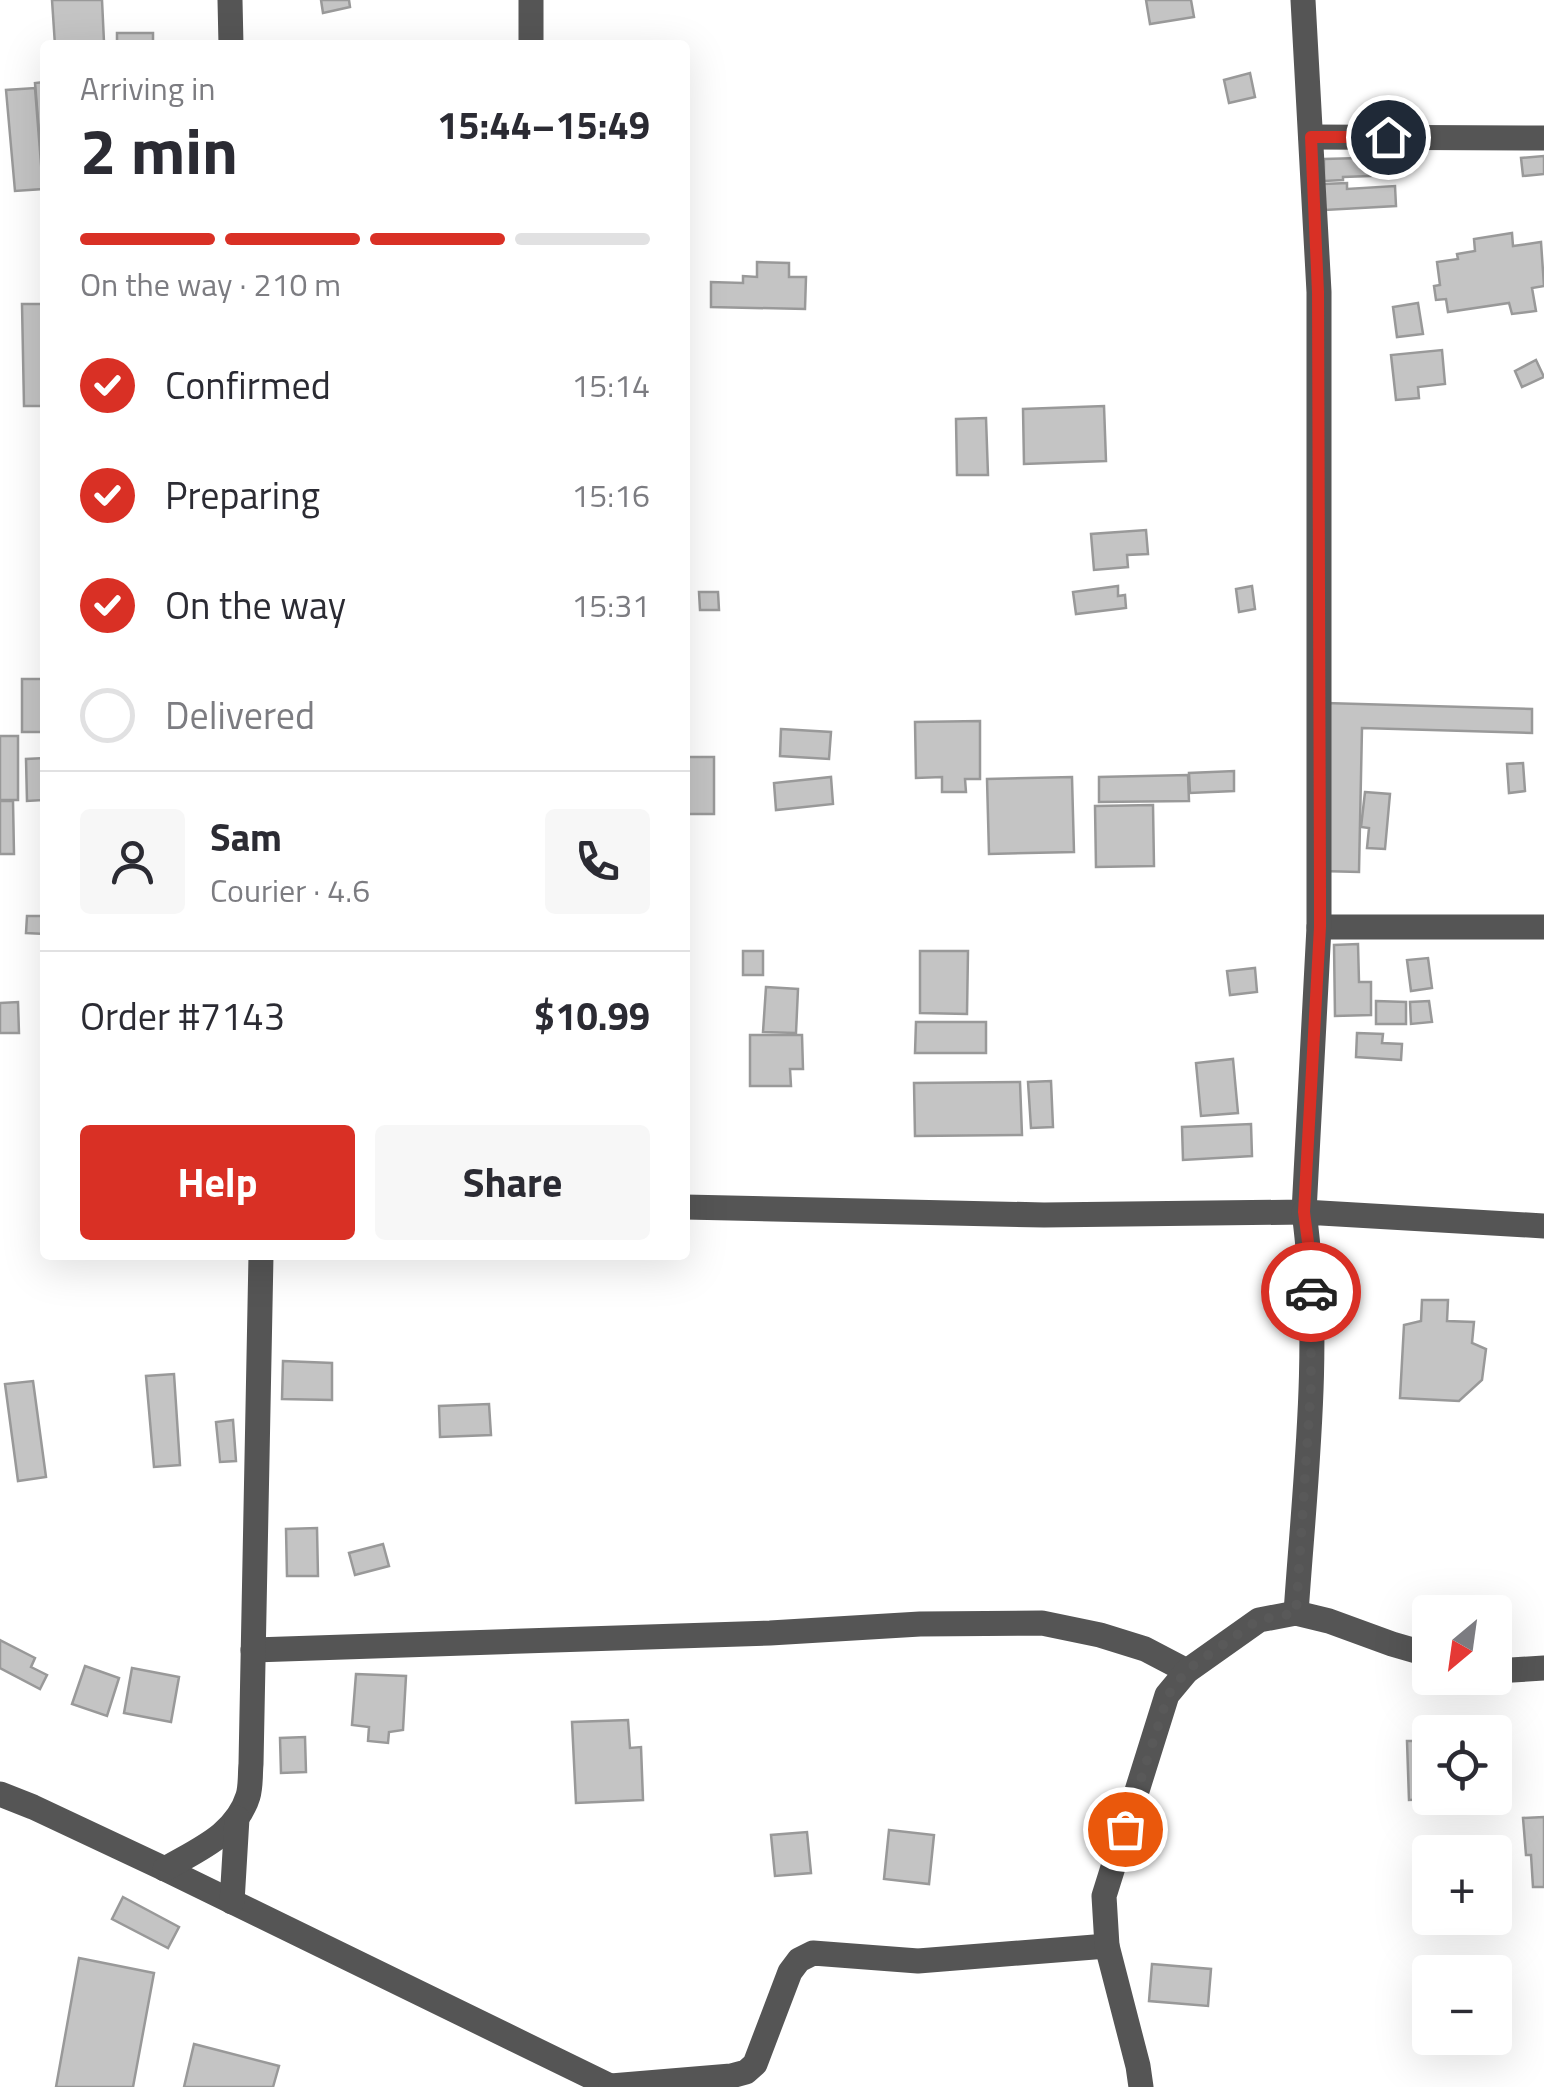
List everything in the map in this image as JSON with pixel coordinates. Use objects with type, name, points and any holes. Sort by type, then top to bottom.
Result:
[{"type":"street","points":[[230,0],[231,40]]},
{"type":"street","points":[[531,0],[531,40]]},
{"type":"street","points":[[1296,1613],[1311,1387],[1311,1265],[1304,1212],[1320,927],[1318,292],[1304,0]]},
{"type":"street","points":[[1311,137],[1544,138]]},
{"type":"street","points":[[1320,927],[1544,927]]},
{"type":"street","points":[[690,1207],[1044,1215],[1304,1212],[1544,1226]]},
{"type":"street","points":[[165,1869],[221,1836],[237,1818],[248,1796],[252,1764],[261,1260]]},
{"type":"street","points":[[1141,2087],[1107,1946],[1104,1896],[1168,1695],[1187,1670],[1258,1620],[1296,1613],[1412,1650]]},
{"type":"street","points":[[253,1650],[920,1624],[1042,1623],[1146,1649],[1187,1670]]},
{"type":"street","points":[[1512,1670],[1544,1668]]},
{"type":"street","points":[[0,1794],[165,1869],[612,2087],[746,2072],[755,2064],[790,1972],[799,1960],[813,1953],[918,1962],[1107,1946]]},
{"type":"street","points":[[232,1902],[237,1818]]},
{"type":"building","points":[[52,0],[102,0],[104,40],[55,40]]},
{"type":"building","points":[[321,0],[349,0],[350,7],[323,13]]},
{"type":"building","points":[[1146,0],[1191,0],[1194,17],[1150,24]]},
{"type":"building","points":[[117,33],[153,33],[153,40],[117,40]]},
{"type":"building","points":[[1250,73],[1255,97],[1229,103],[1224,80]]},
{"type":"building","points":[[40,82],[40,144],[35,83]]},
{"type":"building","points":[[35,88],[40,189],[15,191],[6,90]]},
{"type":"building","points":[[1544,156],[1544,174],[1523,176],[1521,158]]},
{"type":"building","points":[[1397,157],[1398,175],[1324,181],[1324,159]]},
{"type":"building","points":[[1347,183],[1347,189],[1395,186],[1396,206],[1325,210],[1323,184]]},
{"type":"building","points":[[1512,233],[1513,246],[1541,242],[1544,286],[1532,288],[1536,311],[1512,314],[1509,303],[1448,312],[1446,299],[1436,300],[1434,286],[1440,285],[1437,262],[1475,251],[1474,239]]},
{"type":"building","points":[[757,262],[789,263],[789,277],[806,277],[805,309],[711,307],[711,282],[743,283],[743,276],[757,277]]},
{"type":"building","points":[[1418,303],[1423,334],[1397,337],[1393,307]]},
{"type":"building","points":[[22,304],[40,304],[40,406],[24,406]]},
{"type":"building","points":[[1442,350],[1445,384],[1418,387],[1419,398],[1396,400],[1391,355]]},
{"type":"building","points":[[1536,360],[1544,377],[1522,387],[1515,371]]},
{"type":"building","points":[[1104,406],[1106,461],[1024,464],[1023,409]]},
{"type":"building","points":[[986,418],[988,475],[957,475],[956,419]]},
{"type":"building","points":[[1146,530],[1148,554],[1127,555],[1128,567],[1094,570],[1091,534]]},
{"type":"building","points":[[1118,586],[1118,596],[1125,595],[1126,608],[1076,614],[1073,592]]},
{"type":"building","points":[[1252,586],[1255,609],[1239,612],[1236,589]]},
{"type":"building","points":[[699,592],[718,592],[719,610],[700,610]]},
{"type":"building","points":[[22,679],[40,679],[40,732],[22,732]]},
{"type":"building","points":[[1325,703],[1532,709],[1532,733],[1362,728],[1359,872],[1321,871]]},
{"type":"building","points":[[980,721],[980,779],[965,779],[966,792],[942,792],[942,777],[916,778],[915,722]]},
{"type":"building","points":[[781,729],[831,732],[829,759],[780,756]]},
{"type":"building","points":[[0,736],[18,736],[18,800],[0,800]]},
{"type":"building","points":[[690,757],[714,757],[714,814],[690,814]]},
{"type":"building","points":[[40,758],[40,800],[27,801],[26,759]]},
{"type":"building","points":[[1523,763],[1525,791],[1509,793],[1507,764]]},
{"type":"building","points":[[1234,771],[1234,791],[1190,793],[1189,773]]},
{"type":"building","points":[[1188,775],[1189,801],[1099,802],[1099,777]]},
{"type":"building","points":[[831,777],[833,804],[776,810],[774,783]]},
{"type":"building","points":[[1072,777],[1074,852],[989,854],[987,779]]},
{"type":"building","points":[[1365,792],[1390,794],[1385,849],[1367,848],[1369,828],[1361,827]]},
{"type":"building","points":[[0,801],[13,801],[14,854],[0,854]]},
{"type":"building","points":[[1153,805],[1154,866],[1096,867],[1095,806]]},
{"type":"building","points":[[27,916],[40,916],[40,934],[26,933]]},
{"type":"building","points":[[1358,944],[1359,982],[1371,982],[1371,1015],[1335,1016],[1334,945]]},
{"type":"building","points":[[743,951],[763,951],[763,975],[743,975]]},
{"type":"building","points":[[920,951],[968,951],[967,1014],[920,1013]]},
{"type":"building","points":[[1428,958],[1432,988],[1411,991],[1407,960]]},
{"type":"building","points":[[1255,968],[1257,992],[1230,995],[1227,971]]},
{"type":"building","points":[[766,987],[798,989],[796,1033],[763,1032]]},
{"type":"building","points":[[1376,1001],[1406,1002],[1406,1024],[1376,1024]]},
{"type":"building","points":[[1429,1001],[1432,1022],[1411,1024],[1410,1002]]},
{"type":"building","points":[[18,1002],[19,1033],[0,1033],[0,1003]]},
{"type":"building","points":[[916,1022],[986,1022],[986,1053],[915,1053]]},
{"type":"building","points":[[1357,1033],[1383,1034],[1382,1043],[1402,1044],[1401,1060],[1356,1057]]},
{"type":"building","points":[[750,1035],[802,1035],[803,1069],[790,1069],[791,1086],[750,1086]]},
{"type":"building","points":[[1233,1059],[1238,1113],[1201,1116],[1196,1063]]},
{"type":"building","points":[[1051,1081],[1053,1127],[1031,1128],[1028,1082]]},
{"type":"building","points":[[1020,1082],[1022,1135],[915,1136],[914,1083]]},
{"type":"building","points":[[1251,1124],[1252,1156],[1183,1160],[1182,1127]]},
{"type":"building","points":[[1422,1300],[1448,1300],[1447,1321],[1474,1322],[1472,1343],[1486,1349],[1482,1380],[1459,1401],[1400,1398],[1404,1325],[1421,1321]]},
{"type":"building","points":[[283,1361],[332,1363],[332,1400],[282,1399]]},
{"type":"building","points":[[174,1374],[180,1465],[154,1467],[146,1376]]},
{"type":"building","points":[[33,1381],[46,1477],[18,1481],[5,1384]]},
{"type":"building","points":[[489,1404],[491,1435],[440,1437],[439,1406]]},
{"type":"building","points":[[233,1420],[236,1461],[220,1462],[216,1422]]},
{"type":"building","points":[[317,1528],[318,1576],[287,1576],[286,1529]]},
{"type":"building","points":[[383,1544],[389,1566],[355,1575],[349,1553]]},
{"type":"building","points":[[0,1640],[35,1658],[31,1667],[47,1675],[40,1689],[0,1668]]},
{"type":"building","points":[[85,1666],[119,1678],[107,1716],[72,1704]]},
{"type":"building","points":[[132,1668],[179,1677],[171,1722],[124,1713]]},
{"type":"building","points":[[356,1674],[406,1676],[403,1730],[389,1732],[388,1743],[368,1741],[369,1727],[352,1725]]},
{"type":"building","points":[[628,1720],[630,1748],[641,1747],[643,1800],[576,1803],[572,1722]]},
{"type":"building","points":[[305,1737],[306,1772],[281,1773],[280,1738]]},
{"type":"building","points":[[1407,1741],[1412,1741],[1412,1800]]},
{"type":"building","points":[[1544,1817],[1544,1887],[1533,1887],[1523,1818]]},
{"type":"building","points":[[889,1830],[934,1835],[929,1884],[884,1879]]},
{"type":"building","points":[[807,1832],[811,1873],[775,1876],[771,1835]]},
{"type":"building","points":[[123,1897],[179,1927],[168,1948],[112,1919]]},
{"type":"building","points":[[79,1958],[154,1973],[133,2087],[56,2087]]},
{"type":"building","points":[[1152,1964],[1211,1969],[1208,2006],[1149,2001]]},
{"type":"building","points":[[194,2044],[279,2066],[273,2087],[184,2087]]},
{"type":"way so far","points":[[1125,1829],[1168,1695],[1187,1670],[1258,1620],[1296,1613],[1311,1387],[1311,1292]]},
{"type":"route","points":[[1311,1292],[1304,1212],[1320,927],[1318,292],[1311,137],[1388,137]]}]
